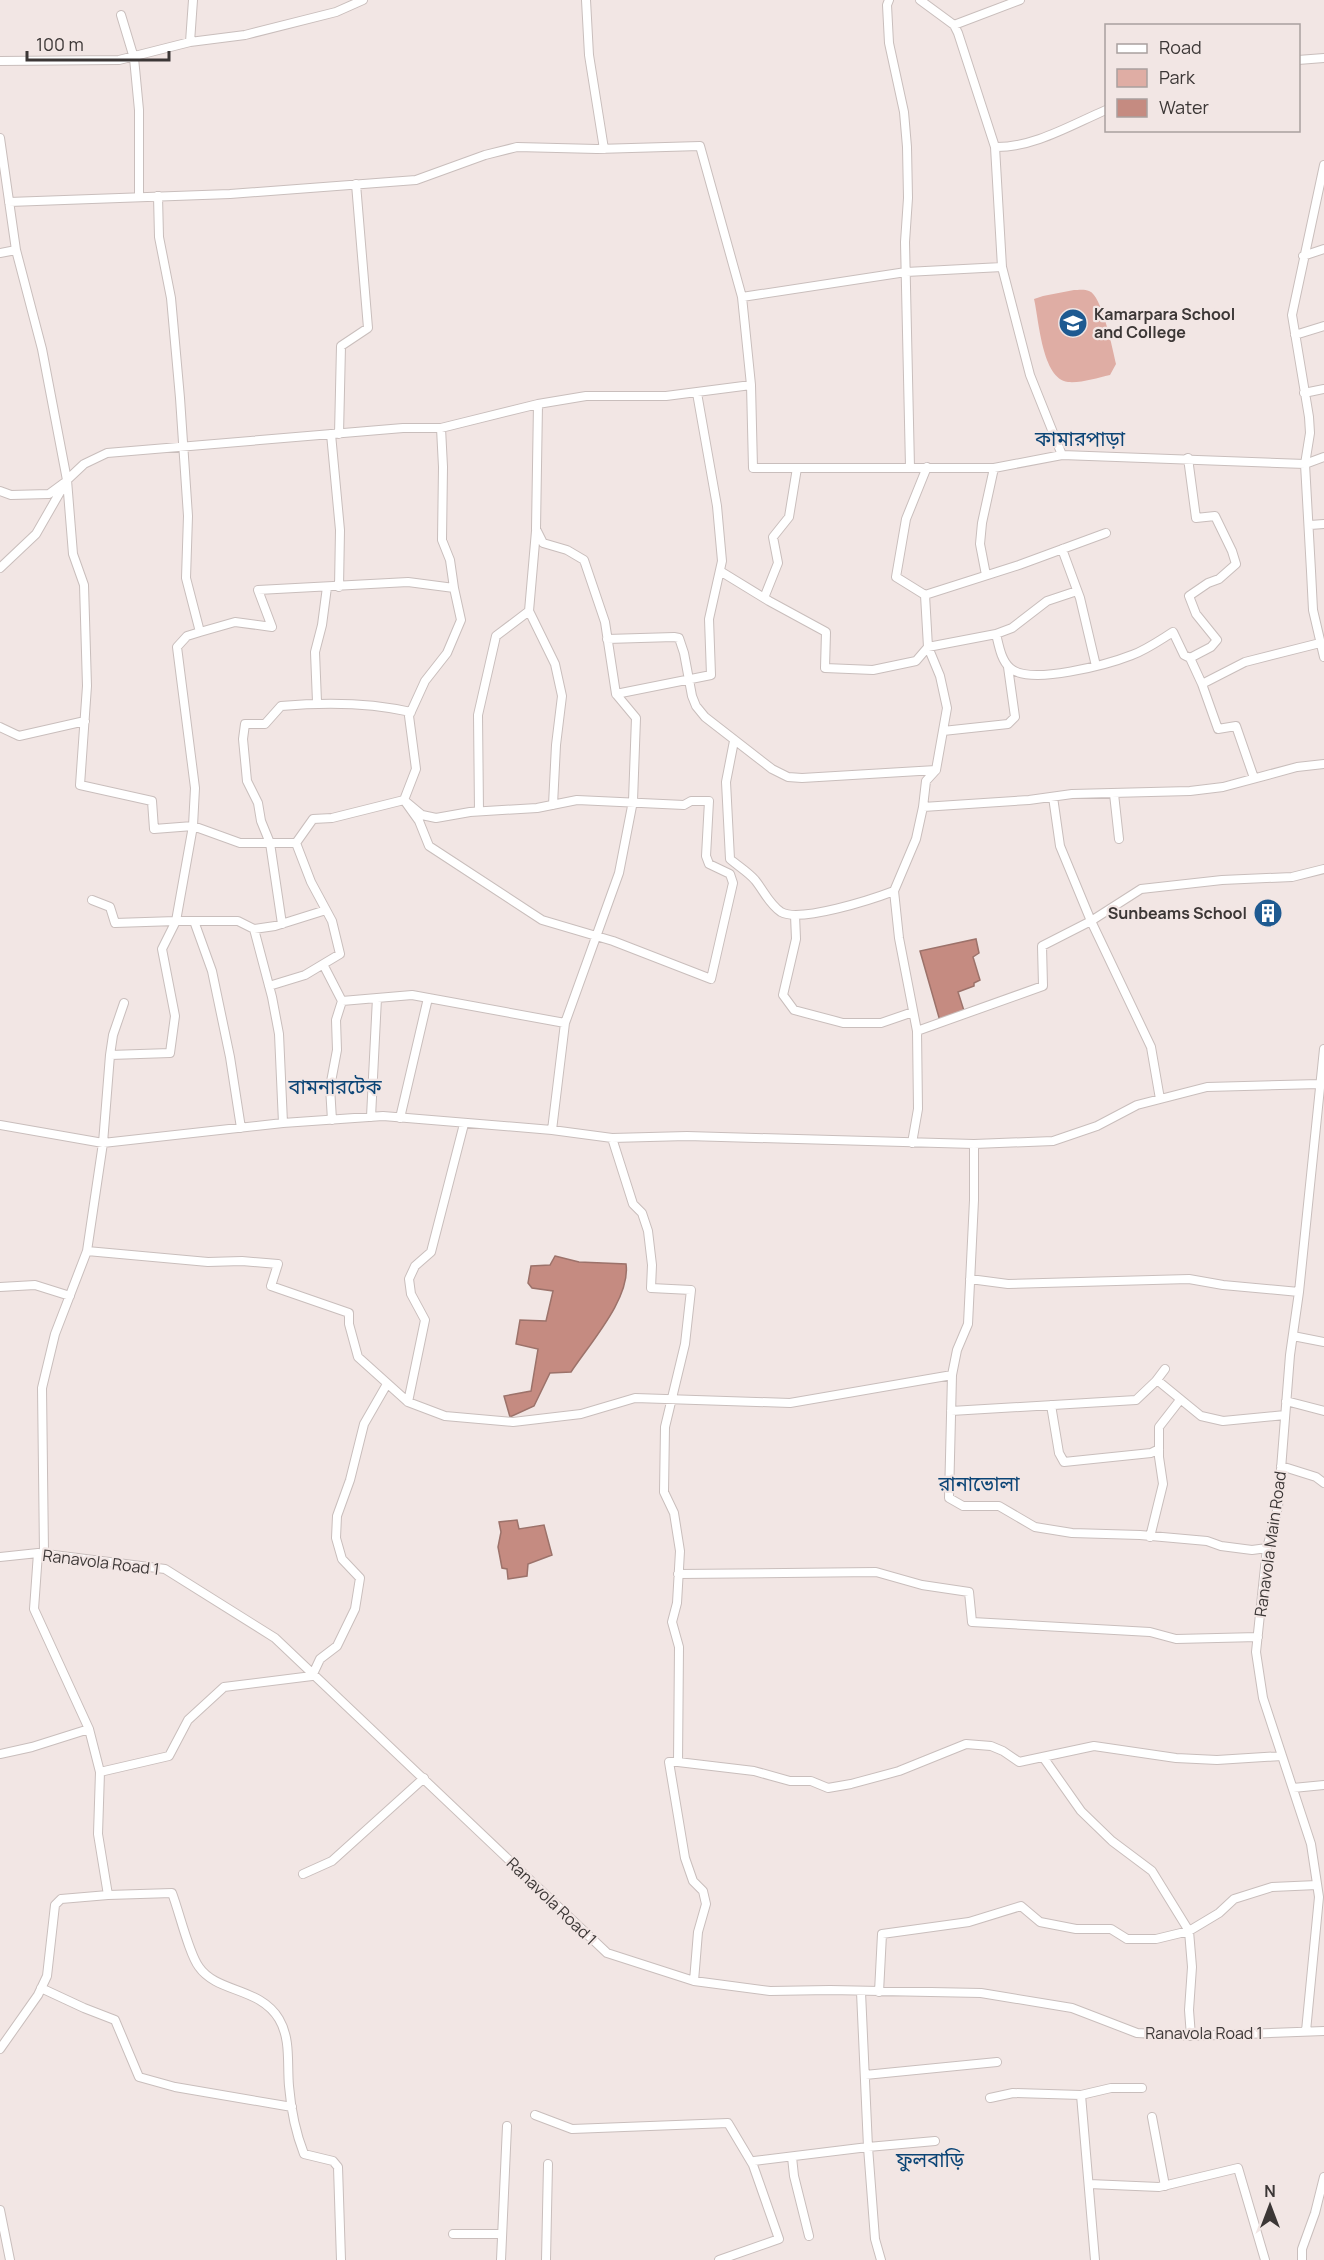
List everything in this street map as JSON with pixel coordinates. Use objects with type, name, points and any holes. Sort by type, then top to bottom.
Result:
[{"type":"street","points":[[190,42],[193,0]]},
{"type":"street","points":[[0,61],[134,58],[190,42],[245,34],[336,12],[361,0]]},
{"type":"street","points":[[586,0],[589,55],[604,149]]},
{"type":"street","points":[[889,0],[887,5],[889,43],[904,112],[907,147],[906,272],[910,467]]},
{"type":"street","points":[[920,0],[954,25],[995,147],[1002,267],[1030,375],[1062,455]]},
{"type":"street","points":[[954,25],[1020,0]]},
{"type":"street","points":[[120,15],[134,58],[139,110],[139,196]]},
{"type":"street","points":[[1300,60],[1324,58]]},
{"type":"street","points":[[995,147],[1011,147],[1029,142],[1105,111]]},
{"type":"street","points":[[0,138],[16,250],[42,349],[67,480],[73,554],[84,585],[87,686],[80,785],[152,801],[154,829],[193,826],[240,843],[296,843]]},
{"type":"street","points":[[9,201],[230,194],[416,180],[485,155],[517,147],[604,149],[700,146],[742,297],[751,385],[753,468],[994,468],[1062,455],[1305,464],[1324,458]]},
{"type":"street","points":[[1324,165],[1292,306],[1310,433],[1305,464],[1313,610],[1324,657]]},
{"type":"street","points":[[339,586],[340,530],[335,434],[341,346],[368,328],[356,184]]},
{"type":"street","points":[[158,196],[159,237],[171,298],[183,447],[188,516],[186,578],[200,632]]},
{"type":"street","points":[[1303,256],[1324,249]]},
{"type":"street","points":[[0,253],[16,250]]},
{"type":"street","points":[[742,297],[906,272],[1002,267]]},
{"type":"street","points":[[1295,335],[1324,326]]},
{"type":"street","points":[[0,491],[11,495],[49,494],[84,464],[107,453],[403,428],[441,428],[538,404],[586,396],[666,396],[751,385]]},
{"type":"street","points":[[1304,393],[1324,389]]},
{"type":"street","points":[[616,694],[711,675],[709,619],[722,561],[717,506],[697,393]]},
{"type":"street","points":[[538,404],[536,529],[529,611],[555,664],[562,696],[556,745],[553,805]]},
{"type":"street","points":[[404,800],[416,769],[409,716],[425,681],[447,653],[461,620],[450,561],[442,540],[441,428]]},
{"type":"street","points":[[1188,458],[1196,518],[1215,516],[1236,564],[1219,579],[1208,583],[1189,596],[1196,614],[1217,640],[1211,647],[1190,658]]},
{"type":"street","points":[[927,467],[906,519],[896,577],[925,595],[1106,532]]},
{"type":"street","points":[[764,598],[778,563],[773,537],[789,517],[797,468]]},
{"type":"street","points":[[986,575],[980,544],[982,523],[994,468]]},
{"type":"street","points":[[0,568],[36,534],[67,480]]},
{"type":"street","points":[[1310,525],[1324,524]]},
{"type":"street","points":[[536,529],[543,543],[567,550],[584,561],[605,622],[616,694],[636,718],[633,801],[618,873],[565,1023],[552,1130]]},
{"type":"street","points":[[1062,549],[1077,591],[1096,666]]},
{"type":"street","points":[[720,571],[826,632],[825,668],[873,670],[915,661],[928,647],[996,634],[1012,628],[1047,601],[1077,591]]},
{"type":"street","points":[[110,1055],[170,1053],[175,1016],[162,949],[176,921],[193,826],[195,788],[177,647],[187,636],[235,622],[272,627],[258,590],[408,582],[454,588]]},
{"type":"street","points":[[317,702],[315,652],[327,587]]},
{"type":"street","points":[[912,1143],[918,1109],[916,1031],[899,938],[894,891],[916,840],[926,782],[936,770],[947,708],[940,676],[928,647],[925,595]]},
{"type":"street","points":[[479,811],[478,715],[496,636],[529,611]]},
{"type":"street","points":[[1008,667],[1017,673],[1048,674],[1080,671],[1134,655],[1173,632],[1184,655],[1190,658],[1218,729],[1236,726],[1254,778]]},
{"type":"street","points":[[943,731],[1008,724],[1015,717],[1008,667],[1002,657],[996,634]]},
{"type":"street","points":[[608,639],[679,638],[696,706],[705,717],[734,741],[772,769],[788,777],[854,776],[936,770]]},
{"type":"street","points":[[1202,684],[1245,662],[1320,643]]},
{"type":"street","points":[[282,924],[270,843],[261,820],[258,803],[247,781],[243,739],[245,724],[265,724],[281,706],[317,702],[382,705],[411,712]]},
{"type":"street","points":[[0,727],[19,736],[85,721]]},
{"type":"street","points":[[734,741],[726,782],[730,859],[755,881],[765,897],[782,912],[795,915],[860,903],[894,891]]},
{"type":"street","points":[[923,807],[1223,788],[1297,767],[1324,764]]},
{"type":"street","points":[[1114,794],[1119,839]]},
{"type":"street","points":[[1053,797],[1059,846],[1091,921],[1151,1047],[1160,1099]]},
{"type":"street","points":[[404,800],[422,815],[436,819],[479,811],[537,808],[577,800],[684,805],[691,801],[709,801],[706,856],[709,864],[730,874],[733,883],[711,979],[595,935],[542,920],[429,846],[419,821],[404,800]]},
{"type":"street","points":[[296,843],[313,819],[332,818],[404,800]]},
{"type":"street","points":[[269,986],[305,975],[340,954],[332,921],[311,882],[296,843]]},
{"type":"street","points":[[916,1031],[1043,986],[1041,946],[1091,921],[1141,889],[1222,880],[1292,877],[1324,869]]},
{"type":"street","points":[[92,900],[110,907],[115,923],[238,921],[254,929],[282,924],[326,909]]},
{"type":"street","points":[[795,915],[796,939],[783,995],[794,1010],[843,1023],[880,1023],[913,1012]]},
{"type":"street","points":[[194,921],[212,972],[230,1058],[241,1128]]},
{"type":"street","points":[[254,929],[279,1034],[283,1123]]},
{"type":"street","points":[[325,968],[342,1001],[336,1020],[337,1050],[330,1087],[332,1120]]},
{"type":"street","points":[[342,1001],[412,995],[565,1023]]},
{"type":"street","points":[[371,1117],[377,998]]},
{"type":"street","points":[[400,1118],[428,998]]},
{"type":"street","points":[[108,1895],[98,1834],[100,1772],[89,1728],[34,1609],[41,1553],[42,1388],[55,1334],[87,1251],[103,1143],[110,1055],[113,1035],[124,1003]]},
{"type":"street","name":"Ranavola Main Road","points":[[1306,2031],[1319,1897],[1311,1844],[1263,1698],[1256,1652],[1267,1548],[1278,1507],[1286,1401],[1324,1049]]},
{"type":"street","points":[[0,1125],[103,1143],[283,1123],[371,1117],[552,1130],[612,1138],[687,1136],[974,1144],[1053,1141],[1098,1126],[1137,1105],[1207,1087],[1320,1084]]},
{"type":"street","points":[[408,1402],[425,1320],[411,1294],[409,1279],[415,1266],[431,1252],[464,1124]]},
{"type":"street","points":[[612,1138],[633,1204],[642,1213],[648,1231],[652,1265],[651,1288],[691,1290],[685,1344],[665,1427],[664,1492],[675,1513],[680,1551],[677,1603],[672,1622],[679,1647],[678,1762]]},
{"type":"street","points":[[974,1144],[974,1200],[968,1324],[957,1350],[952,1375],[949,1498],[963,1506],[999,1506],[1035,1527],[1072,1533],[1207,1541],[1221,1546],[1252,1550],[1267,1548]]},
{"type":"street","points":[[87,1251],[208,1262],[242,1261],[278,1264],[271,1286],[349,1313],[349,1324],[358,1357],[408,1402],[445,1416],[513,1422],[581,1414],[635,1398],[790,1403],[952,1375]]},
{"type":"street","points":[[970,1279],[1008,1284],[1189,1279],[1223,1285],[1299,1292]]},
{"type":"street","points":[[0,1287],[34,1285],[70,1296]]},
{"type":"street","points":[[1293,1336],[1324,1342]]},
{"type":"street","points":[[951,1411],[1136,1400],[1165,1369]]},
{"type":"street","points":[[1157,1380],[1197,1414],[1223,1421],[1285,1415]]},
{"type":"street","points":[[100,1772],[168,1756],[188,1720],[224,1687],[312,1676],[320,1659],[337,1646],[355,1609],[360,1578],[342,1559],[336,1538],[337,1516],[350,1480],[364,1424],[387,1384]]},
{"type":"street","points":[[1150,1537],[1163,1484],[1159,1427],[1180,1400]]},
{"type":"street","points":[[1286,1401],[1324,1411]]},
{"type":"street","points":[[1051,1405],[1059,1453],[1064,1462],[1151,1453],[1159,1449]]},
{"type":"street","points":[[1281,1466],[1316,1477],[1324,1483]]},
{"type":"street","name":"Ranavola Road 1","points":[[0,1557],[41,1553],[165,1569],[274,1638],[607,1953],[694,1981],[770,1991],[981,1993],[1072,2008],[1137,2033],[1191,2036],[1324,2031]]},
{"type":"street","points":[[678,1574],[876,1572],[922,1586],[969,1592],[972,1622],[1150,1632],[1176,1639],[1258,1637]]},
{"type":"street","points":[[0,1754],[32,1747],[89,1728]]},
{"type":"street","points":[[694,1981],[698,1932],[705,1904],[703,1891],[693,1881],[685,1858],[669,1762],[754,1771],[790,1781],[811,1781],[828,1788],[851,1785],[899,1771],[966,1744],[991,1746],[1019,1762],[1094,1746],[1176,1758],[1217,1760],[1282,1756]]},
{"type":"street","points":[[1043,1757],[1081,1811],[1112,1841],[1152,1871],[1189,1931],[1192,1967],[1189,2002],[1191,2036]]},
{"type":"street","points":[[303,1874],[332,1861],[424,1778]]},
{"type":"street","points":[[1293,1788],[1324,1785]]},
{"type":"street","points":[[879,1992],[882,1934],[969,1922],[1021,1906],[1040,1922],[1076,1929],[1111,1929],[1127,1939],[1155,1939],[1189,1931],[1219,1913],[1234,1899],[1272,1887],[1317,1885]]},
{"type":"street","points":[[0,2049],[47,1976],[55,1905],[61,1899],[172,1893],[199,1967],[210,1978],[266,2002],[279,2018],[287,2046],[295,2129],[304,2154],[333,2161],[338,2168],[342,2260]]},
{"type":"street","points":[[41,1988],[115,2020],[139,2077],[175,2087],[292,2107]]},
{"type":"street","points":[[861,1992],[868,2147],[876,2239],[881,2260]]},
{"type":"street","points":[[865,2075],[997,2062]]},
{"type":"street","points":[[990,2098],[1013,2093],[1081,2095],[1111,2088],[1142,2088]]},
{"type":"street","points":[[1081,2095],[1095,2260]]},
{"type":"street","points":[[535,2115],[572,2129],[728,2123],[753,2165],[779,2239],[719,2260]]},
{"type":"street","points":[[1152,2117],[1165,2186]]},
{"type":"street","points":[[501,2260],[507,2126]]},
{"type":"street","points":[[753,2165],[753,2161],[935,2141]]},
{"type":"street","points":[[792,2157],[794,2176],[809,2236]]},
{"type":"street","points":[[546,2260],[548,2164]]},
{"type":"street","points":[[1089,2184],[1122,2187],[1165,2186],[1238,2168],[1265,2260]]},
{"type":"street","points":[[1302,2260],[1302,2249],[1315,2213],[1324,2177]]},
{"type":"street","points":[[0,2210],[9,2260]]},
{"type":"street","points":[[453,2234],[502,2234]]},
{"type":"green space","points":[[1074,290],[1089,291],[1098,302],[1116,364],[1110,375],[1068,382],[1059,378],[1052,371],[1047,360],[1034,299]]},
{"type":"water","points":[[976,939],[979,953],[973,957],[980,980],[974,983],[974,986],[958,992],[965,1014],[940,1021],[920,951]]},
{"type":"water","points":[[555,1256],[579,1262],[626,1264],[626,1277],[616,1305],[571,1372],[550,1373],[534,1406],[510,1417],[504,1396],[531,1391],[538,1349],[516,1344],[520,1320],[546,1321],[553,1291],[532,1288],[528,1283],[531,1266],[550,1265]]},
{"type":"water","points":[[517,1520],[519,1529],[544,1525],[552,1555],[528,1564],[527,1576],[508,1579],[507,1569],[502,1568],[498,1547],[501,1532],[499,1522]]},
{"type":"place","name":"Kamarpara School and College","points":[[1073,323]]},
{"type":"place","name":"Sunbeams School","points":[[1268,913]]},
{"type":"district","name":"কামারপাড়া","points":[[1080,438]]},
{"type":"district","name":"বামনারটেক","points":[[335,1086]]},
{"type":"district","name":"রানাভোলা","points":[[979,1483]]},
{"type":"district","name":"ফুলবাড়ি","points":[[930,2159]]}]
